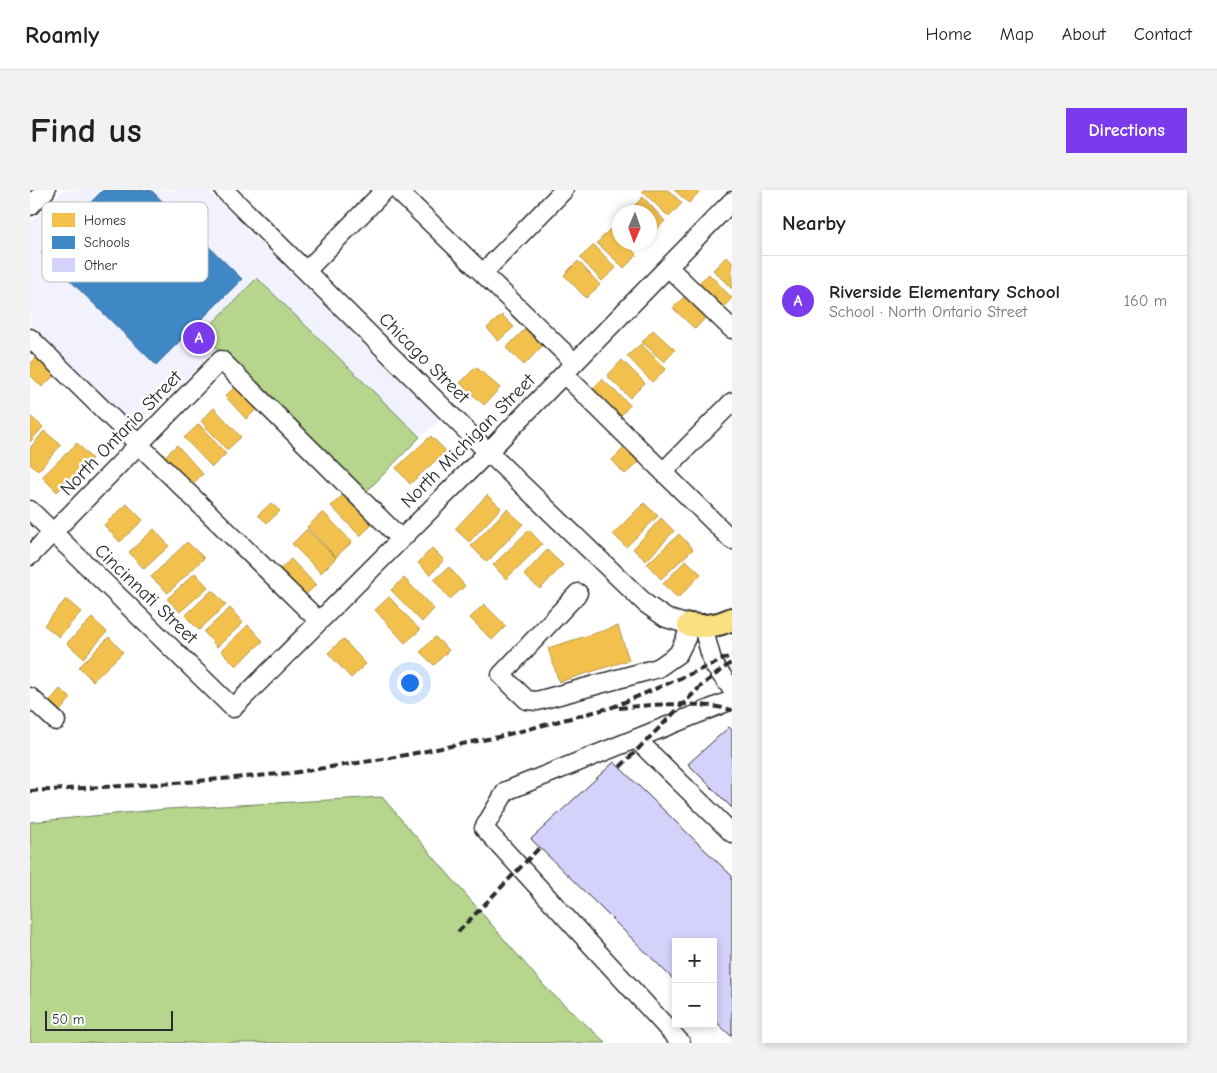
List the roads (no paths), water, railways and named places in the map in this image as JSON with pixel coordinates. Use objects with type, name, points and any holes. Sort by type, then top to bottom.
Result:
[{"type":"main road","points":[[696,626],[719,625],[732,619]]},
{"type":"street","points":[[30,206],[46,190]]},
{"type":"street","name":"Chicago Street","points":[[224,190],[488,452],[646,604],[666,618],[696,626]]},
{"type":"street","points":[[306,271],[385,190]]},
{"type":"street","points":[[397,190],[482,273],[663,472],[732,540]]},
{"type":"street","points":[[482,273],[564,190]]},
{"type":"street","name":"North Michigan Street","points":[[233,708],[488,452],[732,201]]},
{"type":"street","points":[[668,267],[732,330]]},
{"type":"street","points":[[30,338],[319,621]]},
{"type":"street","name":"North Ontario Street","points":[[30,556],[221,360],[401,539]]},
{"type":"street","points":[[663,472],[732,402]]},
{"type":"street","name":"Cincinnati Street","points":[[30,510],[233,708]]},
{"type":"street","points":[[578,594],[501,675],[527,700],[537,701],[658,668],[678,654],[686,638],[696,626],[713,664],[732,689]]},
{"type":"street","points":[[30,697],[56,722]]},
{"type":"street","points":[[681,1043],[484,828],[506,791],[732,700]]},
{"type":"street","points":[[636,739],[732,833]]},
{"type":"railway","points":[[30,791],[175,783],[291,773],[390,758],[498,737],[613,707],[732,655]]},
{"type":"railway","points":[[620,767],[702,685],[732,662]]},
{"type":"railway","points":[[619,708],[690,704],[732,710]]},
{"type":"railway","points":[[458,932],[540,847]]},
{"type":"place","name":"Riverside Elementary School","points":[[199,338]]}]
